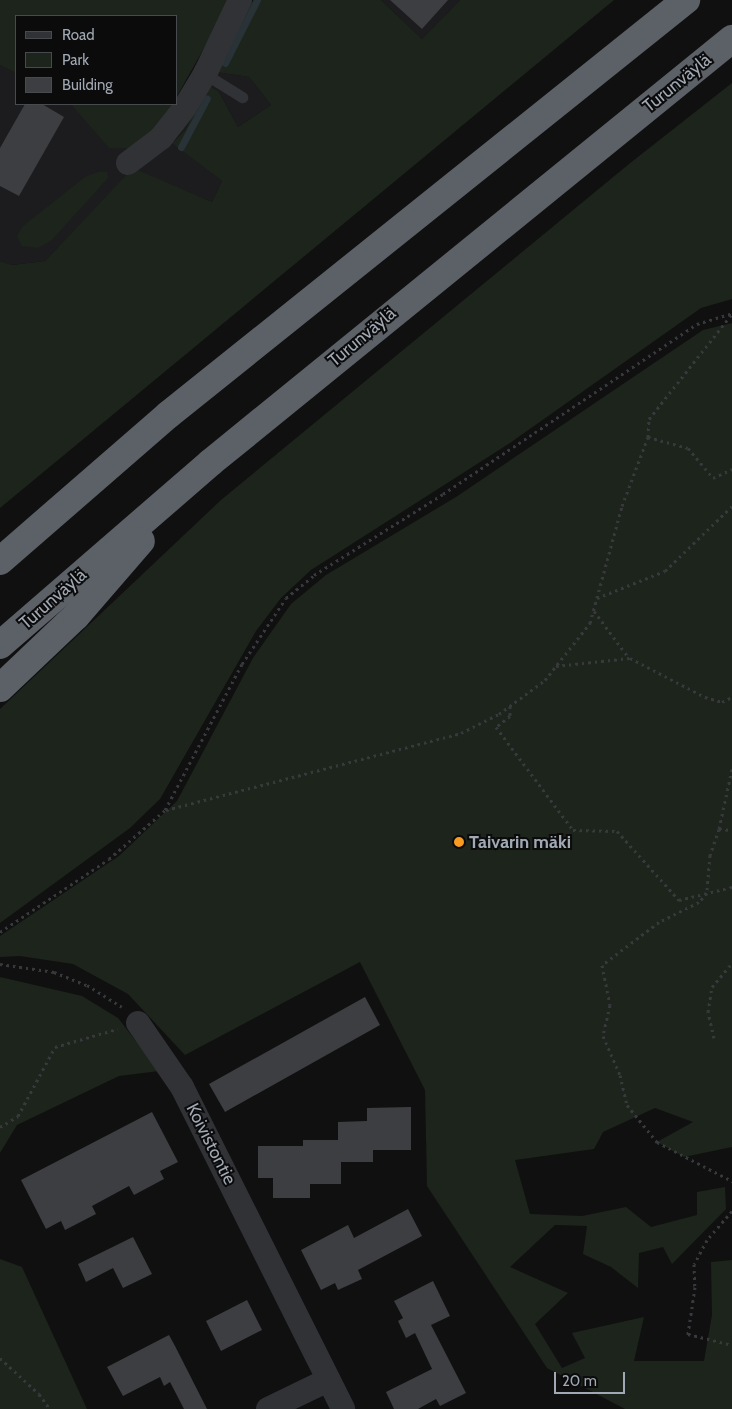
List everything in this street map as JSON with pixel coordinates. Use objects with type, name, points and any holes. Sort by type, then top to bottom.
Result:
[{"type":"highway","points":[[0,561],[168,416],[686,0]]},
{"type":"highway","name":"Turunväylä","points":[[0,645],[210,463],[732,39]]},
{"type":"highway","points":[[0,688],[76,616],[210,463]]},
{"type":"street","points":[[128,162],[161,138],[185,107],[205,74],[240,0]]},
{"type":"street","name":"Koivistontie","points":[[138,1024],[182,1087],[343,1409]]},
{"type":"street","points":[[268,1409],[328,1380]]},
{"type":"lane","points":[[205,74],[242,98]]},
{"type":"path","points":[[165,810],[461,733],[510,706],[545,680],[590,623],[622,506],[648,437],[650,419],[732,313]]},
{"type":"path","points":[[0,932],[109,859],[165,810],[242,664],[286,598],[314,574],[443,494],[697,324],[732,313]]},
{"type":"path","points":[[648,437],[688,448],[713,478],[732,469]]},
{"type":"path","points":[[597,598],[665,570],[732,506]]},
{"type":"path","points":[[593,611],[630,658],[705,697],[722,702],[732,698]]},
{"type":"path","points":[[556,666],[630,658]]},
{"type":"path","points":[[510,706],[510,716],[496,727],[573,830],[617,831],[679,900],[732,887]]},
{"type":"path","points":[[732,769],[719,830],[710,856],[707,893],[699,902],[660,922],[602,965],[610,1005],[602,1036],[620,1075],[627,1105],[657,1142],[732,1181]]},
{"type":"path","points":[[719,830],[732,830]]},
{"type":"path","points":[[714,1038],[708,1012],[712,987],[732,963]]},
{"type":"path","points":[[0,964],[54,972],[87,986],[117,1002],[138,1024],[55,1047],[18,1116],[0,1127]]},
{"type":"path","points":[[732,1211],[707,1240],[694,1264],[695,1287],[688,1334],[732,1345]]},
{"type":"path","points":[[0,1358],[39,1394],[50,1409]]},
{"type":"shaded area","points":[[381,0],[460,0],[422,39]]},
{"type":"shaded area","points":[[197,62],[216,72],[249,77],[271,105],[238,127],[219,92],[209,85],[185,130],[172,142],[222,181],[212,202],[133,169],[45,261],[12,265],[0,261],[0,65],[15,72],[15,105],[73,105],[76,107],[178,105],[178,100]]},
{"type":"green space","points":[[0,0],[231,0],[178,94],[178,15],[15,15],[15,72],[0,65]]},
{"type":"green space","points":[[253,0],[381,0],[422,39],[460,0],[614,0],[0,508],[0,261],[12,265],[45,261],[133,168],[212,202],[222,181],[172,143],[185,130],[209,85],[219,92],[238,127],[271,105],[249,77],[216,72]]},
{"type":"green space","points":[[732,83],[732,299],[701,308],[510,443],[311,570],[281,598],[256,631],[160,799],[130,828],[0,923],[0,709],[221,500],[629,164]]},
{"type":"green space","points":[[72,105],[172,105],[163,121],[130,148],[109,148]]},
{"type":"green space","points":[[98,172],[107,172],[108,178],[52,240],[38,248],[22,246],[17,236],[23,226],[85,177]]},
{"type":"green space","points":[[732,323],[732,1147],[684,1157],[657,1142],[693,1122],[655,1108],[603,1132],[594,1149],[515,1160],[530,1214],[582,1216],[626,1207],[651,1227],[697,1215],[697,1192],[725,1187],[726,1209],[672,1264],[663,1247],[639,1253],[638,1288],[611,1267],[583,1254],[587,1226],[555,1225],[510,1267],[568,1293],[535,1324],[562,1368],[585,1358],[572,1333],[644,1317],[634,1361],[704,1361],[712,1315],[711,1262],[732,1260],[732,1409],[625,1409],[547,1368],[427,1186],[425,1090],[360,962],[185,1055],[128,994],[73,964],[20,956],[0,957],[0,936],[119,856],[177,801],[253,658],[291,604],[326,575],[456,497],[703,330]]},
{"type":"green space","points":[[0,977],[82,996],[118,1018],[159,1071],[119,1076],[17,1125],[0,1153]]},
{"type":"green space","points":[[0,1259],[22,1267],[87,1409],[0,1409]]},
{"type":"building","points":[[390,0],[448,0],[422,29]]},
{"type":"building","points":[[24,105],[44,105],[64,117],[19,196],[0,186],[0,148]]},
{"type":"building","points":[[365,997],[380,1025],[225,1112],[209,1084]]},
{"type":"building","points":[[411,1107],[411,1150],[373,1150],[373,1162],[341,1162],[341,1184],[310,1184],[310,1198],[273,1198],[273,1178],[258,1178],[258,1146],[303,1146],[303,1140],[338,1140],[338,1122],[367,1121],[367,1108]]},
{"type":"building","points":[[152,1112],[178,1162],[160,1171],[164,1179],[134,1195],[129,1186],[92,1206],[96,1214],[65,1230],[61,1221],[46,1229],[21,1180]]},
{"type":"building","points":[[408,1209],[422,1236],[358,1270],[362,1279],[338,1290],[335,1283],[321,1290],[301,1250],[348,1225],[354,1238]]},
{"type":"building","points":[[133,1237],[152,1274],[123,1288],[113,1268],[86,1282],[78,1264]]},
{"type":"building","points":[[433,1281],[450,1316],[431,1325],[466,1393],[440,1406],[436,1399],[418,1409],[394,1409],[386,1392],[432,1369],[415,1333],[406,1338],[398,1321],[403,1318],[394,1301]]},
{"type":"building","points":[[247,1300],[262,1330],[221,1351],[206,1321]]},
{"type":"building","points":[[169,1335],[207,1409],[184,1409],[170,1382],[164,1386],[160,1377],[123,1396],[107,1367]]},
{"type":"waterway","points":[[225,63],[257,0]]},
{"type":"waterway","points":[[181,147],[207,98]]},
{"type":"place","name":"Taivarin mäki","points":[[459,842]]}]
